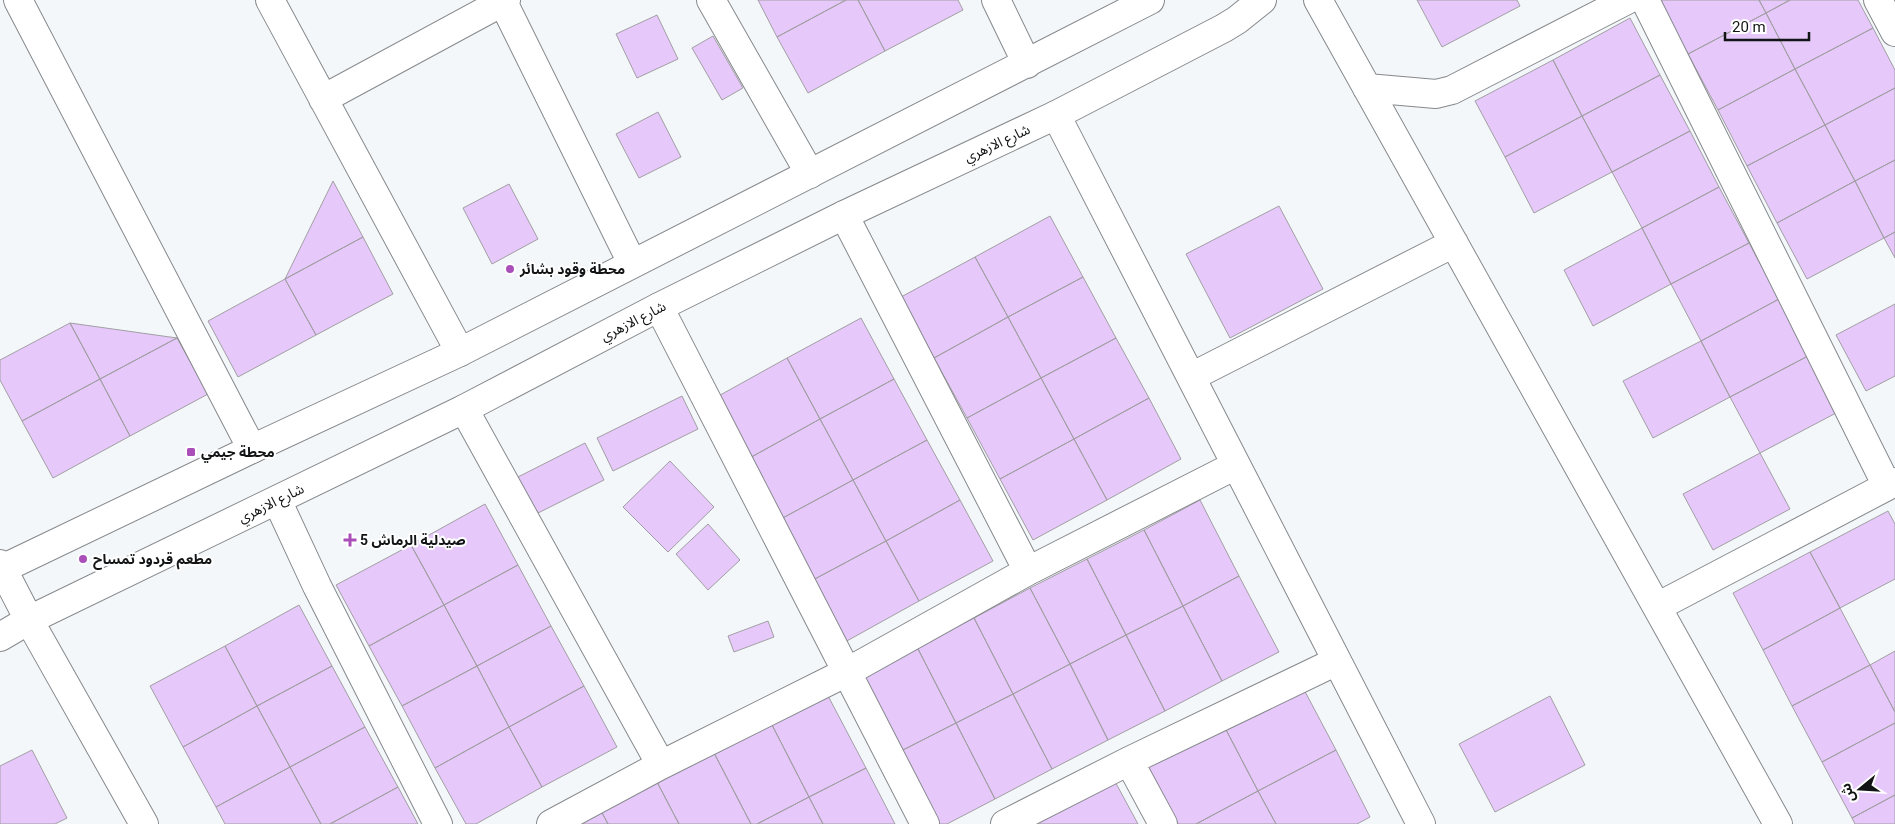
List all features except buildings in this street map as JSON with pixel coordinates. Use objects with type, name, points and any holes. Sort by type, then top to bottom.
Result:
[{"type":"street","points":[[18,0],[252,449]]},
{"type":"street","points":[[270,0],[460,352]]},
{"type":"street","points":[[711,0],[810,174]]},
{"type":"street","points":[[996,0],[1027,64]]},
{"type":"street","points":[[144,824],[1,567],[460,352],[1150,0]]},
{"type":"street","name":"شارع الازهري","points":[[0,637],[29,620],[464,409],[659,307],[844,215],[1056,115],[1224,28],[1238,20],[1262,0]]},
{"type":"street","points":[[1318,0],[1778,824]]},
{"type":"street","points":[[1367,88],[1436,94],[1452,90],[1506,64],[1627,0]]},
{"type":"street","points":[[1645,0],[1891,484],[1657,607]]},
{"type":"street","points":[[1878,0],[1895,32]]},
{"type":"street","points":[[323,99],[504,1],[632,264]]},
{"type":"street","points":[[1056,115],[1420,824]]},
{"type":"street","points":[[844,215],[1028,571]]},
{"type":"street","points":[[1191,377],[1454,242]]},
{"type":"street","points":[[659,307],[925,824]]},
{"type":"street","points":[[464,409],[661,765]]},
{"type":"street","points":[[551,824],[661,765],[846,672],[1028,571],[1236,466]]},
{"type":"street","points":[[277,500],[317,586],[438,824]]},
{"type":"street","points":[[1005,824],[1129,761],[1337,661]]},
{"type":"street","points":[[1129,761],[1163,824]]},
{"type":"place","name":"محطة وقود بشائر","points":[[510,269]]},
{"type":"place","name":"محطة جيمي","points":[[191,452]]},
{"type":"place","name":"صيدلية الرماش 5","points":[[350,540]]},
{"type":"place","name":"مطعم قردود تمساح","points":[[83,559]]}]
